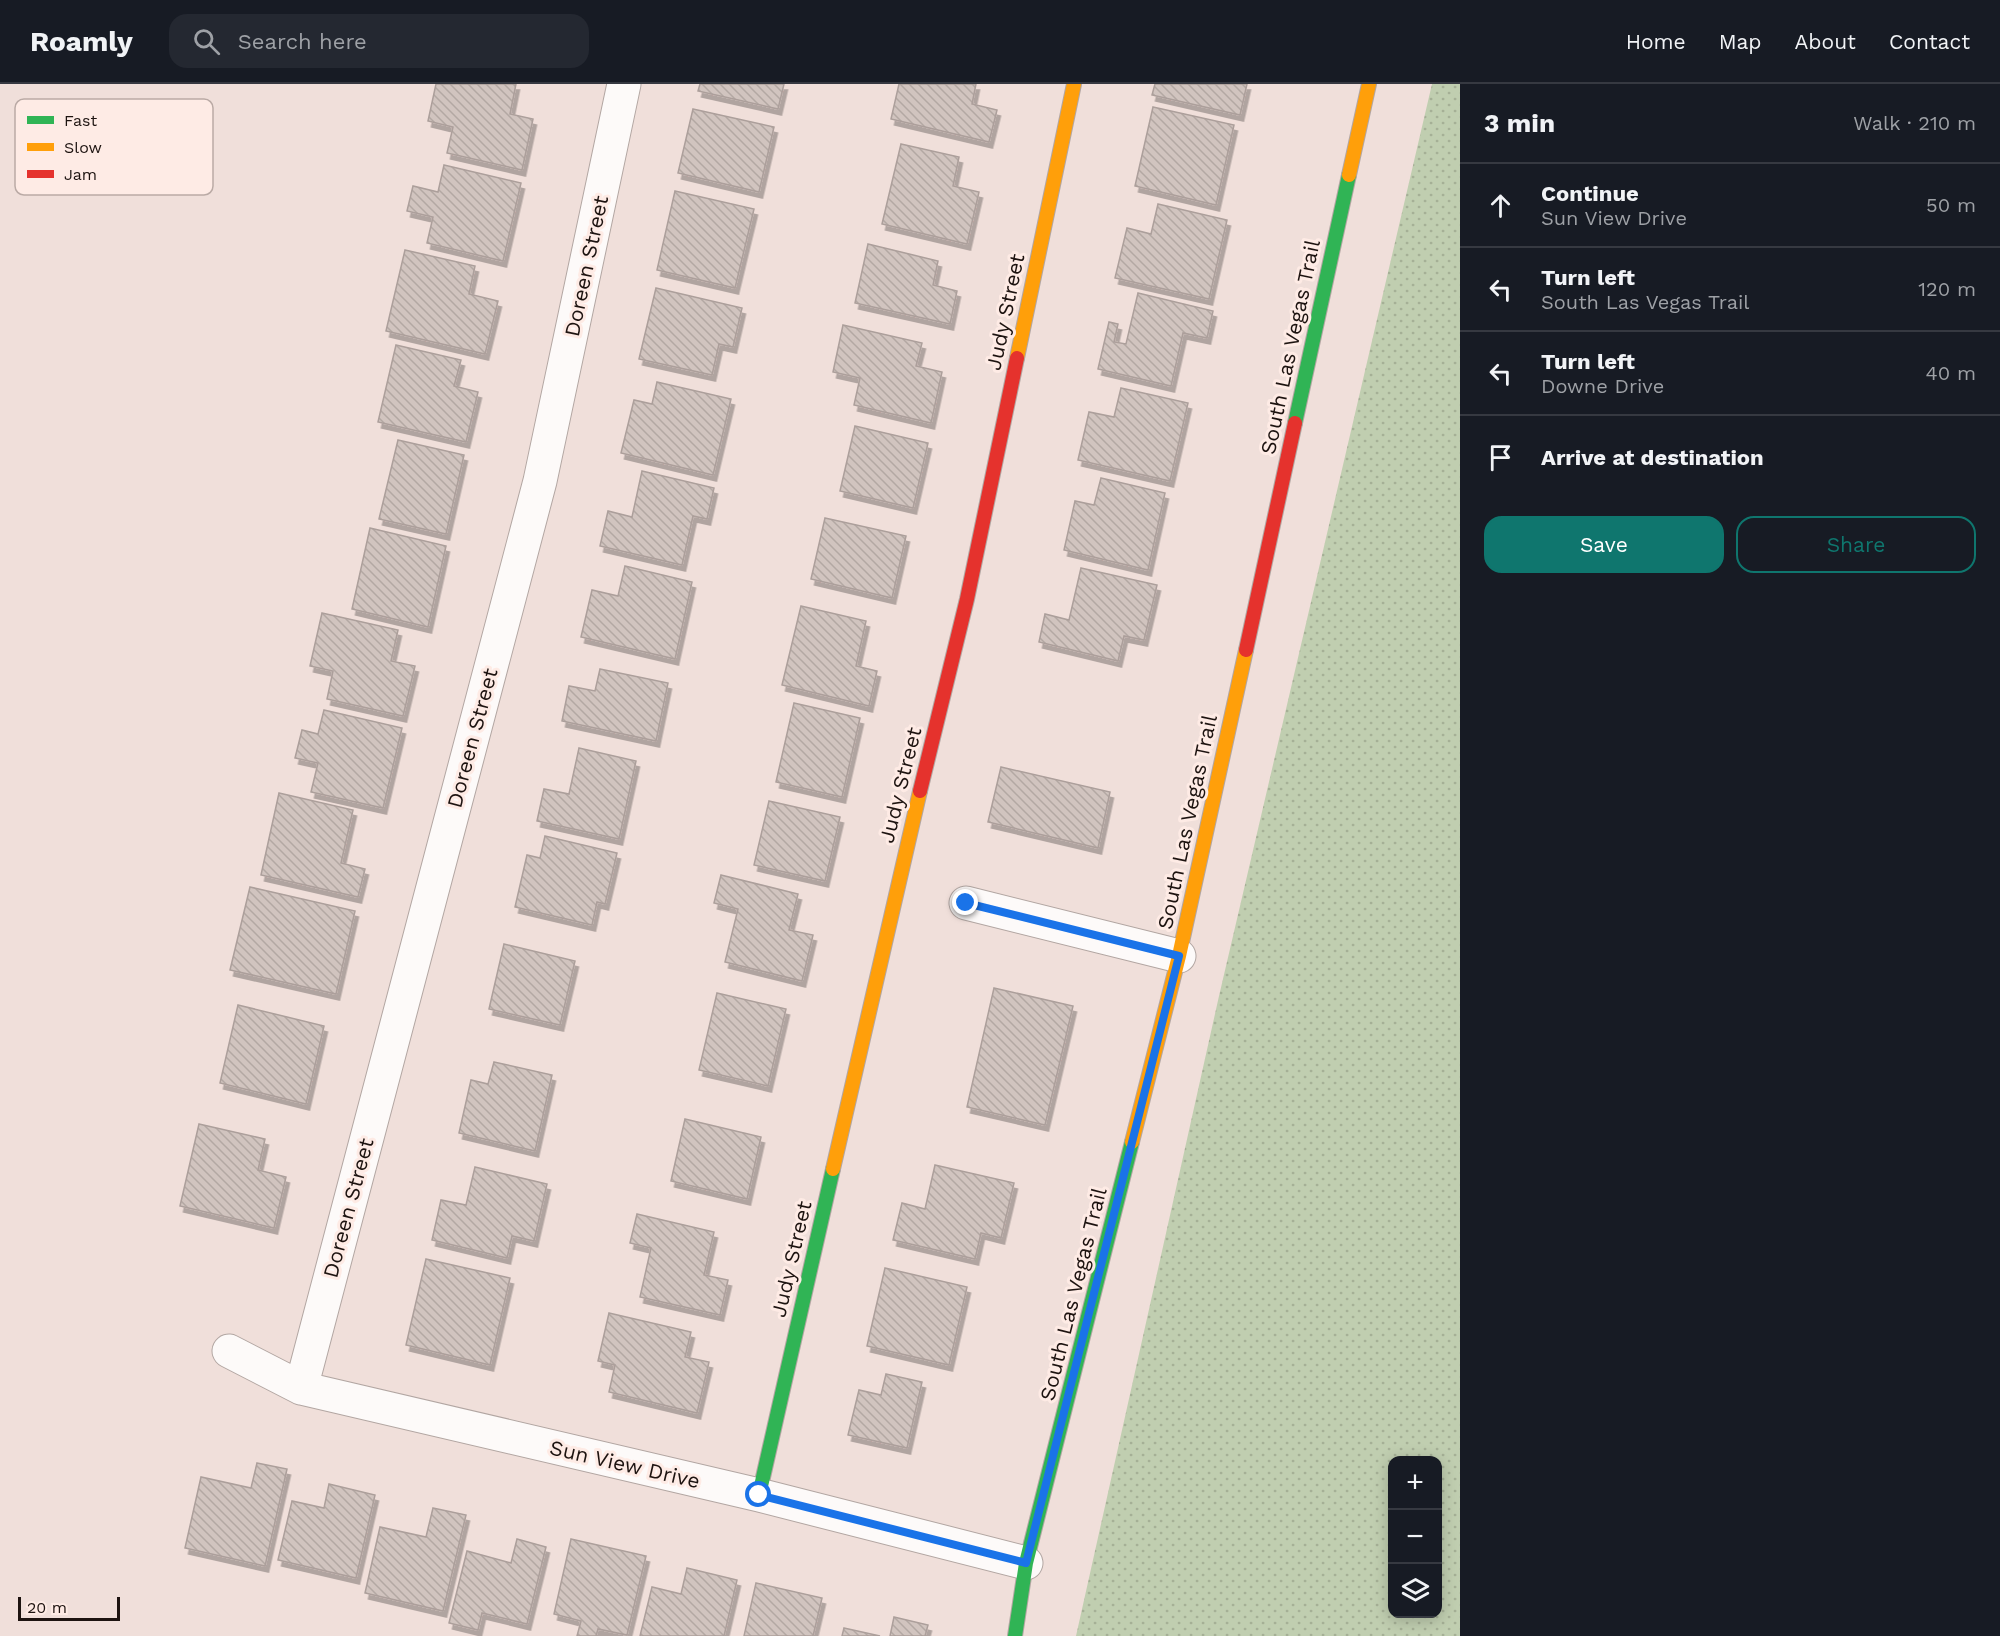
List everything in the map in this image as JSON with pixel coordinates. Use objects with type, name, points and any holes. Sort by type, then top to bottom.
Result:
[{"type":"main road","name":"Judy Street","points":[[759,1495],[893,900],[967,599],[1074,84]]},
{"type":"main road","name":"South Las Vegas Trail","points":[[1015,1636],[1026,1563],[1179,956],[1369,84]]},
{"type":"street","name":"Doreen Street","points":[[301,1388],[540,481],[624,84]]},
{"type":"street","points":[[966,903],[1179,956]]},
{"type":"street","name":"Sun View Drive","points":[[229,1351],[301,1388],[759,1495],[1026,1563]]},
{"type":"green space","points":[[1432,84],[1460,84],[1460,1636],[1076,1636],[1219,996]]},
{"type":"building","points":[[436,84],[516,84],[510,114],[533,119],[522,170],[447,153],[453,127],[428,121]]},
{"type":"building","points":[[700,84],[784,84],[778,109],[698,91]]},
{"type":"building","points":[[899,84],[976,84],[972,104],[997,110],[989,142],[891,119]]},
{"type":"building","points":[[1155,84],[1247,84],[1240,115],[1152,95]]},
{"type":"building","points":[[1153,107],[1234,125],[1216,205],[1135,186]]},
{"type":"building","points":[[693,109],[774,127],[759,192],[678,173]]},
{"type":"building","points":[[901,144],[959,157],[953,186],[979,192],[967,244],[882,224]]},
{"type":"building","points":[[444,165],[521,183],[503,261],[427,243],[433,217],[407,211],[413,186],[438,192]]},
{"type":"building","points":[[675,191],[754,209],[735,288],[657,270]]},
{"type":"building","points":[[1158,204],[1227,220],[1209,299],[1115,278],[1127,228],[1151,234]]},
{"type":"building","points":[[868,244],[938,261],[933,285],[957,291],[950,324],[855,303]]},
{"type":"building","points":[[405,250],[475,266],[469,294],[498,301],[485,354],[386,331]]},
{"type":"building","points":[[656,288],[742,308],[733,347],[719,344],[712,375],[639,359]]},
{"type":"building","points":[[1138,293],[1213,311],[1207,338],[1183,333],[1171,386],[1098,369],[1109,322],[1118,324],[1114,342],[1126,344]]},
{"type":"building","points":[[843,325],[922,343],[916,366],[942,372],[931,423],[854,405],[860,378],[833,372]]},
{"type":"building","points":[[396,345],[461,360],[454,386],[478,392],[466,442],[378,422]]},
{"type":"building","points":[[657,382],[731,399],[713,475],[621,453],[634,400],[652,404]]},
{"type":"building","points":[[1121,388],[1188,403],[1170,481],[1078,460],[1089,412],[1114,417]]},
{"type":"building","points":[[855,426],[928,443],[913,508],[840,491]]},
{"type":"building","points":[[398,440],[464,455],[446,534],[379,519]]},
{"type":"building","points":[[642,471],[714,488],[707,519],[693,516],[682,565],[600,546],[608,511],[632,517]]},
{"type":"building","points":[[1101,478],[1165,493],[1148,570],[1064,550],[1075,501],[1094,505]]},
{"type":"building","points":[[825,518],[906,536],[892,598],[811,579]]},
{"type":"building","points":[[370,528],[446,546],[428,627],[352,609]]},
{"type":"building","points":[[625,566],[692,582],[675,659],[581,637],[592,590],[618,596]]},
{"type":"building","points":[[1081,568],[1157,585],[1144,640],[1124,636],[1118,661],[1039,642],[1045,614],[1069,620]]},
{"type":"building","points":[[801,606],[866,621],[856,666],[877,671],[869,706],[782,685]]},
{"type":"building","points":[[322,613],[398,630],[391,661],[415,666],[403,716],[327,699],[333,671],[310,666]]},
{"type":"building","points":[[600,669],[668,683],[656,741],[562,721],[569,686],[595,691]]},
{"type":"building","points":[[794,703],[860,718],[842,797],[776,782]]},
{"type":"building","points":[[324,710],[402,728],[383,808],[311,792],[318,763],[295,758],[302,730],[318,734]]},
{"type":"building","points":[[579,748],[636,761],[619,839],[537,821],[544,789],[569,794]]},
{"type":"building","points":[[1001,767],[1110,792],[1098,848],[988,822]]},
{"type":"building","points":[[279,793],[353,810],[341,863],[365,869],[358,897],[261,875]]},
{"type":"building","points":[[769,801],[840,817],[825,881],[754,865]]},
{"type":"building","points":[[545,836],[617,853],[605,904],[597,902],[592,925],[515,907],[527,855],[540,858]]},
{"type":"building","points":[[721,875],[798,894],[789,930],[813,935],[802,981],[725,962],[738,909],[714,903]]},
{"type":"building","points":[[250,887],[355,911],[336,994],[230,970]]},
{"type":"building","points":[[504,944],[575,961],[560,1025],[489,1009]]},
{"type":"building","points":[[994,988],[1073,1006],[1045,1125],[967,1107]]},
{"type":"building","points":[[717,993],[786,1009],[768,1086],[699,1070]]},
{"type":"building","points":[[238,1005],[324,1026],[306,1104],[220,1083]]},
{"type":"building","points":[[494,1062],[552,1075],[535,1151],[459,1133],[471,1080],[488,1084]]},
{"type":"building","points":[[685,1119],[761,1137],[747,1199],[671,1181]]},
{"type":"building","points":[[199,1124],[265,1139],[258,1170],[286,1177],[274,1228],[180,1206]]},
{"type":"building","points":[[935,1165],[1014,1183],[1001,1238],[981,1233],[975,1259],[893,1240],[902,1203],[925,1209]]},
{"type":"building","points":[[475,1167],[547,1184],[534,1241],[512,1236],[507,1258],[432,1240],[441,1200],[466,1205]]},
{"type":"building","points":[[637,1214],[714,1232],[704,1275],[728,1280],[720,1315],[640,1297],[651,1248],[630,1243]]},
{"type":"building","points":[[426,1259],[510,1278],[490,1365],[406,1345]]},
{"type":"building","points":[[885,1268],[967,1287],[949,1365],[867,1346]]},
{"type":"building","points":[[609,1313],[691,1332],[685,1357],[709,1362],[697,1413],[609,1392],[615,1365],[598,1361]]},
{"type":"building","points":[[886,1374],[922,1382],[907,1448],[848,1435],[859,1390],[881,1395]]},
{"type":"building","points":[[257,1463],[287,1469],[265,1566],[185,1548],[201,1477],[251,1488]]},
{"type":"building","points":[[329,1484],[375,1495],[356,1578],[278,1560],[292,1501],[324,1508]]},
{"type":"building","points":[[433,1508],[466,1515],[443,1611],[365,1593],[380,1527],[426,1537]]},
{"type":"building","points":[[517,1539],[546,1547],[527,1624],[482,1613],[478,1630],[449,1623],[467,1551],[511,1563]]},
{"type":"building","points":[[571,1539],[646,1556],[627,1635],[598,1629],[596,1636],[577,1636],[581,1621],[554,1614]]},
{"type":"building","points":[[687,1568],[737,1580],[724,1636],[640,1636],[652,1587],[681,1594]]},
{"type":"building","points":[[756,1583],[822,1598],[813,1636],[744,1636]]},
{"type":"building","points":[[894,1617],[928,1625],[925,1636],[890,1636]]},
{"type":"building","points":[[844,1628],[880,1636],[842,1636]]},
{"type":"traffic: fast","points":[[1295,423],[1349,175]]},
{"type":"traffic: fast","points":[[1015,1636],[1026,1563],[1132,1142]]},
{"type":"traffic: fast","points":[[759,1495],[833,1169]]},
{"type":"traffic: slow","points":[[1017,358],[1074,84]]},
{"type":"traffic: slow","points":[[1349,175],[1369,84]]},
{"type":"traffic: slow","points":[[1132,1142],[1179,956],[1246,650]]},
{"type":"traffic: slow","points":[[833,1169],[920,791]]},
{"type":"traffic: jam","points":[[920,791],[967,599],[1017,358]]},
{"type":"traffic: jam","points":[[1246,650],[1295,423]]},
{"type":"route","points":[[759,1495],[1026,1563],[1179,956],[966,903]]}]
